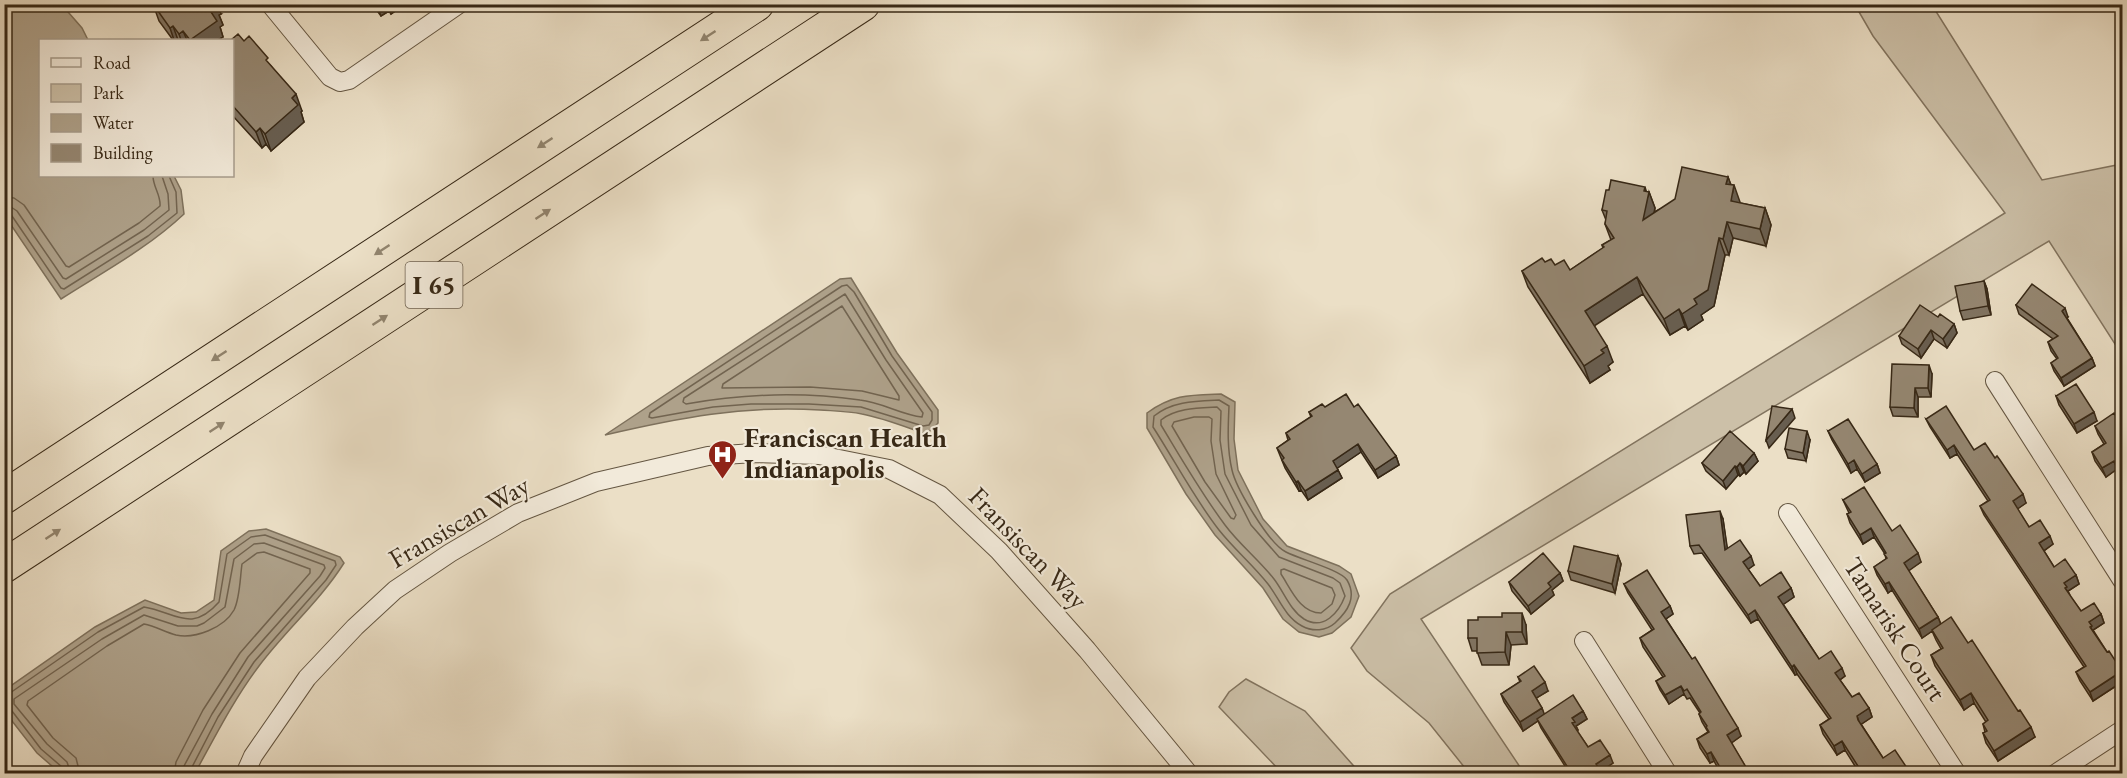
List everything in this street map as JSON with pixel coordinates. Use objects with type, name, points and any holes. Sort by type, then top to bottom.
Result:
[{"type":"highway","name":"I 65","points":[[4,496],[757,4]]},
{"type":"highway","name":"I 65","points":[[4,566],[863,4]]},
{"type":"street","points":[[270,4],[330,77],[340,82],[349,80],[459,4]]},
{"type":"street","points":[[1995,381],[2122,580]]},
{"type":"street","name":"Fransiscan Way","points":[[245,774],[253,756],[307,678],[395,590],[450,553],[518,513],[596,482],[708,456],[754,453],[819,455],[889,469],[940,495],[999,551],[1087,650],[1189,774]]},
{"type":"street","name":"Tamarisk Court","points":[[1788,513],[1957,774]]},
{"type":"street","points":[[1584,641],[1668,774]]},
{"type":"street","points":[[2055,774],[2122,730]]},
{"type":"green space","points":[[1855,5],[1932,5],[2042,180],[2122,164],[2122,355],[2049,241],[1421,619],[1524,773],[1469,773],[1429,723],[1367,671],[1351,648],[1390,594],[2005,213],[1873,36]]},
{"type":"green space","points":[[1246,679],[1305,711],[1360,773],[1282,773],[1219,707],[1229,692]]},
{"type":"water","points":[[4,5],[62,5],[82,28],[88,39],[39,39],[39,177],[174,177],[181,190],[184,214],[140,249],[61,299],[5,216]]},
{"type":"water","points":[[851,278],[897,353],[938,410],[938,423],[932,430],[923,433],[857,413],[765,409],[711,414],[605,435],[840,279]]},
{"type":"water","points":[[1221,394],[1235,402],[1234,439],[1238,470],[1263,519],[1287,546],[1339,566],[1351,574],[1359,596],[1351,617],[1332,633],[1319,637],[1299,632],[1283,619],[1263,588],[1215,535],[1186,494],[1147,428],[1147,413],[1165,402],[1191,395]]},
{"type":"water","points":[[266,529],[340,557],[344,563],[335,577],[269,653],[250,679],[225,718],[195,773],[60,773],[37,753],[5,712],[5,690],[95,627],[145,600],[181,613],[196,612],[214,600],[221,551],[249,531]]},
{"type":"building","points":[[153,4],[214,4],[217,8],[211,12],[217,21],[191,39],[183,31],[179,34],[173,26],[170,28]]},
{"type":"building","points":[[238,34],[244,41],[249,36],[268,58],[266,60],[296,94],[292,98],[298,105],[265,134],[260,128],[256,132],[234,107],[234,39],[232,39]]},
{"type":"building","points":[[1682,167],[1728,177],[1726,184],[1734,185],[1731,201],[1765,208],[1760,229],[1727,222],[1723,239],[1719,238],[1708,290],[1694,299],[1697,304],[1682,314],[1679,309],[1664,319],[1637,277],[1585,311],[1607,346],[1601,350],[1604,353],[1584,366],[1522,271],[1542,258],[1545,262],[1551,259],[1555,265],[1564,260],[1570,270],[1614,238],[1605,224],[1607,211],[1602,210],[1606,190],[1609,190],[1611,180],[1645,187],[1644,191],[1649,192],[1643,220],[1675,199]]},
{"type":"building","points":[[1984,281],[1988,306],[1960,311],[1955,286]]},
{"type":"building","points":[[2032,284],[2065,308],[2062,311],[2092,358],[2061,378],[2051,363],[2058,358],[2048,342],[2058,336],[2016,305]]},
{"type":"building","points":[[1920,305],[1938,317],[1940,314],[1954,324],[1943,339],[1931,330],[1918,349],[1899,336]]},
{"type":"building","points":[[1892,364],[1929,365],[1928,388],[1915,388],[1914,408],[1890,407]]},
{"type":"building","points":[[2076,384],[2094,412],[2074,424],[2056,396]]},
{"type":"building","points":[[1346,394],[1354,407],[1358,404],[1396,456],[1375,470],[1358,444],[1333,461],[1338,470],[1305,491],[1298,481],[1296,482],[1277,448],[1290,439],[1286,433],[1312,416],[1309,412],[1322,404],[1325,407]]},
{"type":"building","points":[[1772,406],[1792,409],[1766,440]]},
{"type":"building","points":[[1946,406],[1974,450],[1985,443],[1995,458],[1997,456],[2000,460],[2023,494],[2013,501],[2029,527],[2040,520],[2050,536],[2039,543],[2054,567],[2065,559],[2076,575],[2064,583],[2081,611],[2094,603],[2101,614],[2089,622],[2092,626],[2090,627],[2122,671],[2090,692],[2076,672],[2086,666],[1980,506],[1990,500],[1954,445],[1947,450],[1926,419]]},
{"type":"building","points":[[2114,413],[2122,426],[2122,474],[2114,461],[2102,468],[2092,452],[2106,443],[2095,426]]},
{"type":"building","points":[[1848,419],[1877,464],[1862,474],[1854,460],[1848,464],[1828,431]]},
{"type":"building","points":[[1789,428],[1807,431],[1803,453],[1785,449]]},
{"type":"building","points":[[1730,431],[1754,453],[1743,466],[1740,463],[1737,467],[1735,466],[1723,481],[1702,463]]},
{"type":"building","points":[[1864,487],[1892,531],[1900,525],[1918,553],[1904,563],[1938,617],[1919,629],[1889,582],[1885,584],[1874,567],[1887,558],[1871,528],[1860,535],[1847,514],[1851,512],[1843,500]]},
{"type":"building","points":[[1720,511],[1725,550],[1740,540],[1751,556],[1743,562],[1760,586],[1781,572],[1791,588],[1778,597],[1819,659],[1831,651],[1842,668],[1835,673],[1852,697],[1859,693],[1869,708],[1857,716],[1858,720],[1883,758],[1895,750],[1911,774],[1863,774],[1842,741],[1834,746],[1820,725],[1831,718],[1794,665],[1792,667],[1755,610],[1748,615],[1699,545],[1690,546],[1686,515]]},
{"type":"building","points":[[1574,546],[1618,556],[1612,584],[1568,571]]},
{"type":"building","points":[[1543,553],[1560,573],[1548,583],[1551,587],[1528,606],[1509,582]]},
{"type":"building","points":[[1647,570],[1670,606],[1661,612],[1692,659],[1695,657],[1738,728],[1727,735],[1750,774],[1724,774],[1711,752],[1707,754],[1697,739],[1709,732],[1699,714],[1701,712],[1687,689],[1684,691],[1681,686],[1665,695],[1656,681],[1665,676],[1640,638],[1654,629],[1624,584]]},
{"type":"building","points":[[1502,613],[1522,613],[1522,632],[1506,632],[1505,652],[1477,653],[1477,638],[1468,638],[1468,620],[1478,620],[1478,617],[1502,617]]},
{"type":"building","points":[[1951,617],[1968,643],[1972,640],[2031,727],[1994,751],[1983,733],[1987,731],[1983,724],[1988,720],[1971,693],[1960,700],[1931,655],[1943,648],[1932,630]]},
{"type":"building","points":[[1534,666],[1545,682],[1532,691],[1542,708],[1520,722],[1501,694],[1521,681],[1518,677]]},
{"type":"building","points":[[1573,695],[1583,711],[1572,718],[1575,722],[1572,723],[1588,747],[1600,740],[1610,755],[1596,764],[1599,774],[1572,774],[1537,719]]},
{"type":"place","name":"Franciscan Health Indianapolis","points":[[723,480]]}]
